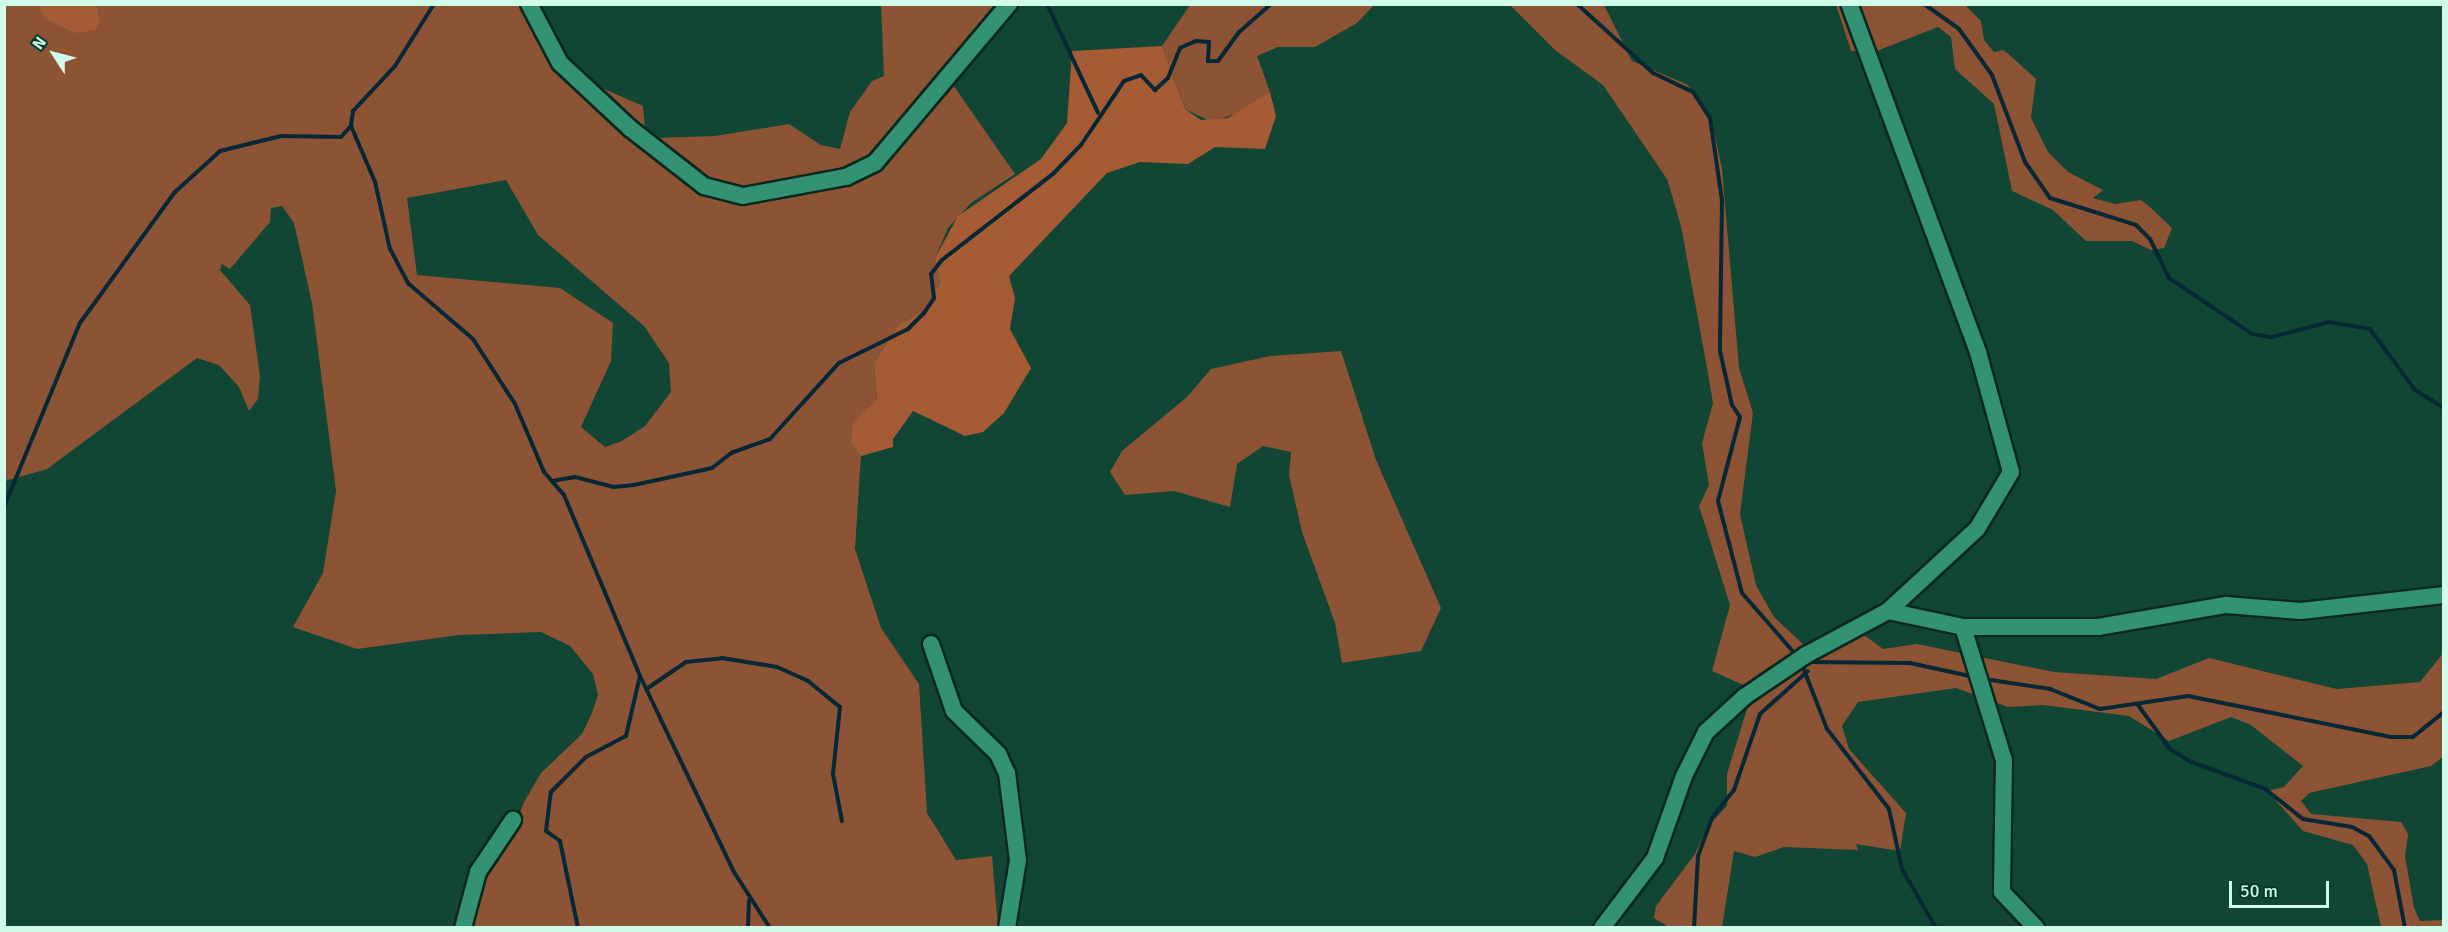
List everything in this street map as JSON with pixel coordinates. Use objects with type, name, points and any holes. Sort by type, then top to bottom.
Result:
[{"type":"street","points":[[529,4],[560,63],[631,129],[704,186],[743,196],[846,177],[875,163],[1009,4]]},
{"type":"street","points":[[1602,927],[1655,858],[1706,732],[1744,697],[1806,655],[1888,611],[1977,530],[2011,472],[1977,352],[1849,4]]},
{"type":"street","points":[[1888,611],[1963,627],[2098,627],[2226,605],[2301,611],[2444,595]]},
{"type":"street","points":[[1963,627],[2004,760],[2002,892],[2036,927]]},
{"type":"street","points":[[931,644],[954,711],[998,754],[1007,773],[1018,860],[1007,927]]},
{"type":"street","points":[[463,927],[478,872],[513,820]]},
{"type":"shaded area","points":[[5,5],[38,5],[44,18],[100,20],[97,5],[536,5],[574,65],[604,89],[643,106],[645,129],[653,138],[715,136],[789,124],[821,145],[840,149],[850,112],[872,81],[884,76],[881,5],[998,5],[944,72],[1015,174],[971,203],[948,228],[935,258],[940,283],[923,311],[898,325],[874,363],[877,399],[862,415],[852,442],[861,456],[855,549],[881,628],[919,684],[927,813],[956,860],[992,856],[998,927],[471,927],[482,880],[507,847],[524,802],[541,773],[582,734],[598,695],[593,674],[570,646],[541,632],[459,635],[357,649],[293,627],[323,573],[336,491],[312,303],[294,223],[282,206],[271,208],[270,222],[230,269],[222,264],[220,270],[250,305],[260,376],[258,399],[249,411],[239,387],[219,365],[197,358],[47,469],[5,481]],"holes":[[[506,180],[538,235],[644,326],[669,363],[671,392],[645,426],[622,441],[605,447],[581,427],[611,361],[613,323],[560,288],[417,275],[407,198]]]},
{"type":"shaded area","points":[[38,5],[97,5],[100,20],[96,30],[75,33],[44,18]]},
{"type":"shaded area","points":[[1190,5],[1374,5],[1357,23],[1315,47],[1278,47],[1257,56],[1270,92],[1249,109],[1212,122],[1185,109],[1162,46]]},
{"type":"shaded area","points":[[1510,5],[1604,5],[1632,61],[1688,85],[1712,122],[1722,169],[1739,368],[1753,413],[1740,514],[1756,585],[1774,617],[1806,647],[1864,635],[1883,649],[1917,644],[2054,672],[2156,679],[2209,658],[2337,689],[2420,682],[2441,656],[2443,643],[2443,757],[2431,766],[2309,793],[2301,801],[2311,814],[2401,822],[2408,834],[2405,856],[2414,908],[2420,921],[2443,920],[2443,927],[2381,927],[2367,864],[2353,845],[2303,831],[2267,791],[2284,787],[2303,766],[2251,725],[2231,717],[2169,741],[2129,716],[2043,705],[2008,707],[1956,688],[1858,702],[1842,726],[1849,749],[1906,813],[1900,851],[1856,844],[1858,850],[1784,847],[1755,857],[1734,851],[1722,927],[1669,927],[1654,918],[1656,906],[1695,854],[1707,827],[1727,806],[1727,774],[1750,699],[1750,688],[1712,671],[1730,605],[1699,506],[1709,485],[1702,443],[1713,403],[1681,226],[1667,179],[1603,85],[1555,50]]},
{"type":"shaded area","points":[[1836,5],[1965,5],[1981,21],[1984,40],[1994,52],[2004,50],[2036,79],[2031,118],[2048,152],[2068,172],[2103,190],[2093,198],[2115,204],[2141,200],[2151,208],[2172,228],[2164,248],[2151,250],[2132,241],[2086,241],[2053,210],[2012,191],[1994,104],[1955,69],[1951,37],[1938,27],[1874,52],[1851,51]]},
{"type":"shaded area","points":[[1162,46],[1185,109],[1201,120],[1228,118],[1270,92],[1276,116],[1265,149],[1215,147],[1188,164],[1140,162],[1107,173],[1009,276],[1015,298],[1010,329],[1031,368],[1004,413],[983,432],[965,436],[913,411],[893,439],[893,447],[861,456],[851,442],[853,423],[877,399],[874,363],[898,325],[923,311],[940,283],[935,258],[958,216],[1041,159],[1067,123],[1072,51]]},
{"type":"shaded area","points":[[1341,351],[1376,460],[1441,608],[1421,651],[1342,663],[1335,623],[1302,532],[1289,475],[1291,452],[1263,446],[1237,464],[1230,507],[1174,491],[1125,495],[1110,472],[1122,451],[1187,397],[1211,369],[1270,356]]},
{"type":"waterway","points":[[434,4],[395,66],[353,111],[351,126],[375,182],[390,249],[409,284],[473,339],[515,404],[544,472],[564,495],[640,676],[734,872],[770,928]]},
{"type":"waterway","points":[[1047,4],[1098,113]]},
{"type":"waterway","points":[[552,481],[575,477],[614,487],[634,485],[712,468],[731,453],[770,439],[839,363],[908,329],[924,313],[934,298],[931,274],[942,260],[1053,174],[1081,145],[1124,81],[1141,75],[1155,90],[1168,78],[1180,48],[1196,41],[1209,42],[1208,61],[1218,61],[1238,33],[1271,4]]},
{"type":"waterway","points":[[1577,4],[1653,73],[1693,92],[1710,118],[1722,200],[1720,351],[1732,405],[1740,417],[1718,501],[1742,593],[1797,656]]},
{"type":"waterway","points":[[1924,4],[1959,29],[1992,75],[2025,162],[2050,198],[2136,225],[2150,239],[2169,278],[2252,334],[2272,337],[2329,322],[2370,329],[2415,390],[2444,408]]},
{"type":"waterway","points":[[4,507],[80,323],[175,192],[220,151],[281,136],[341,137],[351,126]]},
{"type":"waterway","points":[[648,688],[686,662],[722,658],[777,667],[808,681],[840,707],[833,774],[842,821]]},
{"type":"waterway","points":[[1801,662],[1827,729],[1889,809],[1902,869],[1936,928]]},
{"type":"waterway","points":[[1806,662],[1910,663],[1974,677]]},
{"type":"waterway","points":[[1694,928],[1698,856],[1712,818],[1734,790],[1760,714],[1808,671]]},
{"type":"waterway","points":[[578,928],[560,841],[546,831],[551,792],[586,757],[626,736],[640,676]]},
{"type":"waterway","points":[[1984,679],[2050,689],[2100,709],[2188,696],[2391,737],[2413,737],[2444,712]]},
{"type":"waterway","points":[[2138,705],[2170,749],[2189,761],[2265,789],[2303,819],[2352,827],[2369,836],[2394,870],[2405,928]]},
{"type":"waterway","points":[[748,928],[749,900]]}]
